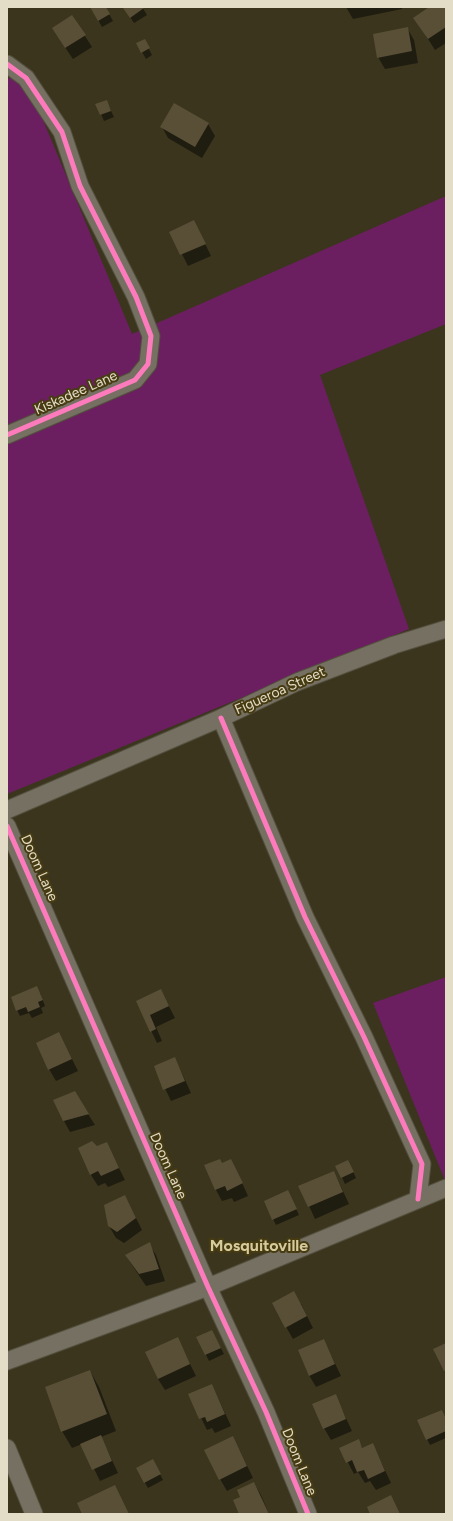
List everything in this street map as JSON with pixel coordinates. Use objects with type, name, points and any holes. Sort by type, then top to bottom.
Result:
[{"type":"street","name":"Kiskadee Lane","points":[[7,64],[26,78],[62,132],[80,186],[136,297],[150,336],[148,364],[135,380],[7,436]]},
{"type":"street","name":"Figueroa Street","points":[[7,810],[221,718],[297,682],[394,645],[446,629]]},
{"type":"street","points":[[221,718],[305,916],[364,1037],[422,1164],[418,1199]]},
{"type":"street","name":"Doom Lane","points":[[7,826],[208,1287],[266,1412],[308,1514]]},
{"type":"street","points":[[7,1361],[208,1287],[446,1188]]},
{"type":"street","points":[[7,1448],[34,1514]]},
{"type":"shaded area","points":[[23,72],[132,334],[446,196],[446,324],[320,375],[409,629],[7,794],[7,79]]},
{"type":"shaded area","points":[[446,977],[446,1183],[373,1003]]},
{"type":"building","points":[[90,7],[106,7],[110,14],[98,21]]},
{"type":"building","points":[[429,7],[446,7],[446,27],[428,39],[413,18]]},
{"type":"building","points":[[123,8],[144,8],[130,18]]},
{"type":"building","points":[[72,15],[86,35],[65,48],[52,28]]},
{"type":"building","points":[[408,27],[412,51],[377,58],[373,34]]},
{"type":"building","points":[[145,39],[150,48],[141,53],[136,43]]},
{"type":"building","points":[[107,100],[111,111],[100,115],[95,104]]},
{"type":"building","points":[[174,103],[209,123],[195,147],[160,127]]},
{"type":"building","points":[[194,220],[206,244],[180,255],[169,232]]},
{"type":"building","points":[[37,986],[43,1000],[38,1002],[40,1007],[28,1012],[26,1007],[16,1011],[11,997]]},
{"type":"building","points":[[161,989],[169,1006],[150,1015],[156,1029],[150,1032],[136,1001]]},
{"type":"building","points":[[59,1032],[72,1059],[48,1070],[36,1043]]},
{"type":"building","points":[[175,1057],[185,1081],[163,1090],[154,1066]]},
{"type":"building","points":[[75,1091],[89,1114],[63,1121],[53,1100]]},
{"type":"building","points":[[92,1141],[97,1146],[107,1142],[119,1168],[101,1176],[98,1171],[90,1175],[78,1148]]},
{"type":"building","points":[[220,1159],[222,1163],[231,1159],[243,1183],[227,1191],[225,1186],[215,1190],[204,1165]]},
{"type":"building","points":[[348,1160],[354,1172],[341,1178],[335,1166]]},
{"type":"building","points":[[334,1171],[343,1192],[308,1207],[298,1186]]},
{"type":"building","points":[[288,1190],[297,1209],[272,1220],[264,1201]]},
{"type":"building","points":[[125,1195],[136,1218],[117,1232],[108,1226],[104,1205]]},
{"type":"building","points":[[150,1242],[159,1269],[139,1274],[125,1255]]},
{"type":"building","points":[[294,1291],[307,1316],[285,1328],[272,1303]]},
{"type":"building","points":[[212,1330],[221,1348],[205,1355],[196,1337]]},
{"type":"building","points":[[178,1337],[190,1364],[158,1379],[145,1352]]},
{"type":"building","points":[[324,1339],[335,1364],[309,1376],[298,1350]]},
{"type":"building","points":[[446,1343],[446,1370],[444,1371],[433,1349]]},
{"type":"building","points":[[90,1370],[107,1414],[61,1432],[45,1387]]},
{"type":"building","points":[[212,1384],[225,1414],[207,1422],[205,1417],[199,1419],[188,1394]]},
{"type":"building","points":[[336,1394],[346,1419],[323,1429],[312,1404]]},
{"type":"building","points":[[442,1410],[446,1419],[446,1431],[426,1440],[417,1420]]},
{"type":"building","points":[[101,1435],[112,1461],[92,1470],[80,1444]]},
{"type":"building","points":[[233,1436],[247,1466],[219,1480],[204,1450]]},
{"type":"building","points":[[359,1439],[362,1448],[373,1443],[385,1471],[368,1479],[364,1470],[357,1472],[352,1460],[346,1463],[339,1448]]},
{"type":"building","points":[[153,1459],[161,1474],[144,1483],[136,1468]]},
{"type":"building","points":[[254,1482],[269,1514],[239,1514],[233,1500],[240,1497],[237,1490]]},
{"type":"building","points":[[115,1485],[129,1514],[82,1514],[77,1503]]},
{"type":"building","points":[[391,1495],[400,1514],[370,1514],[367,1507]]},
{"type":"cycle path","points":[[7,64],[26,78],[62,132],[80,186],[136,297],[151,336],[148,364],[135,380],[7,435]]},
{"type":"cycle path","points":[[221,718],[305,917],[364,1037],[422,1164],[418,1199]]},
{"type":"cycle path","points":[[7,826],[208,1287],[266,1412],[308,1514]]},
{"type":"district","name":"Mosquitoville","points":[[259,1246]]}]
